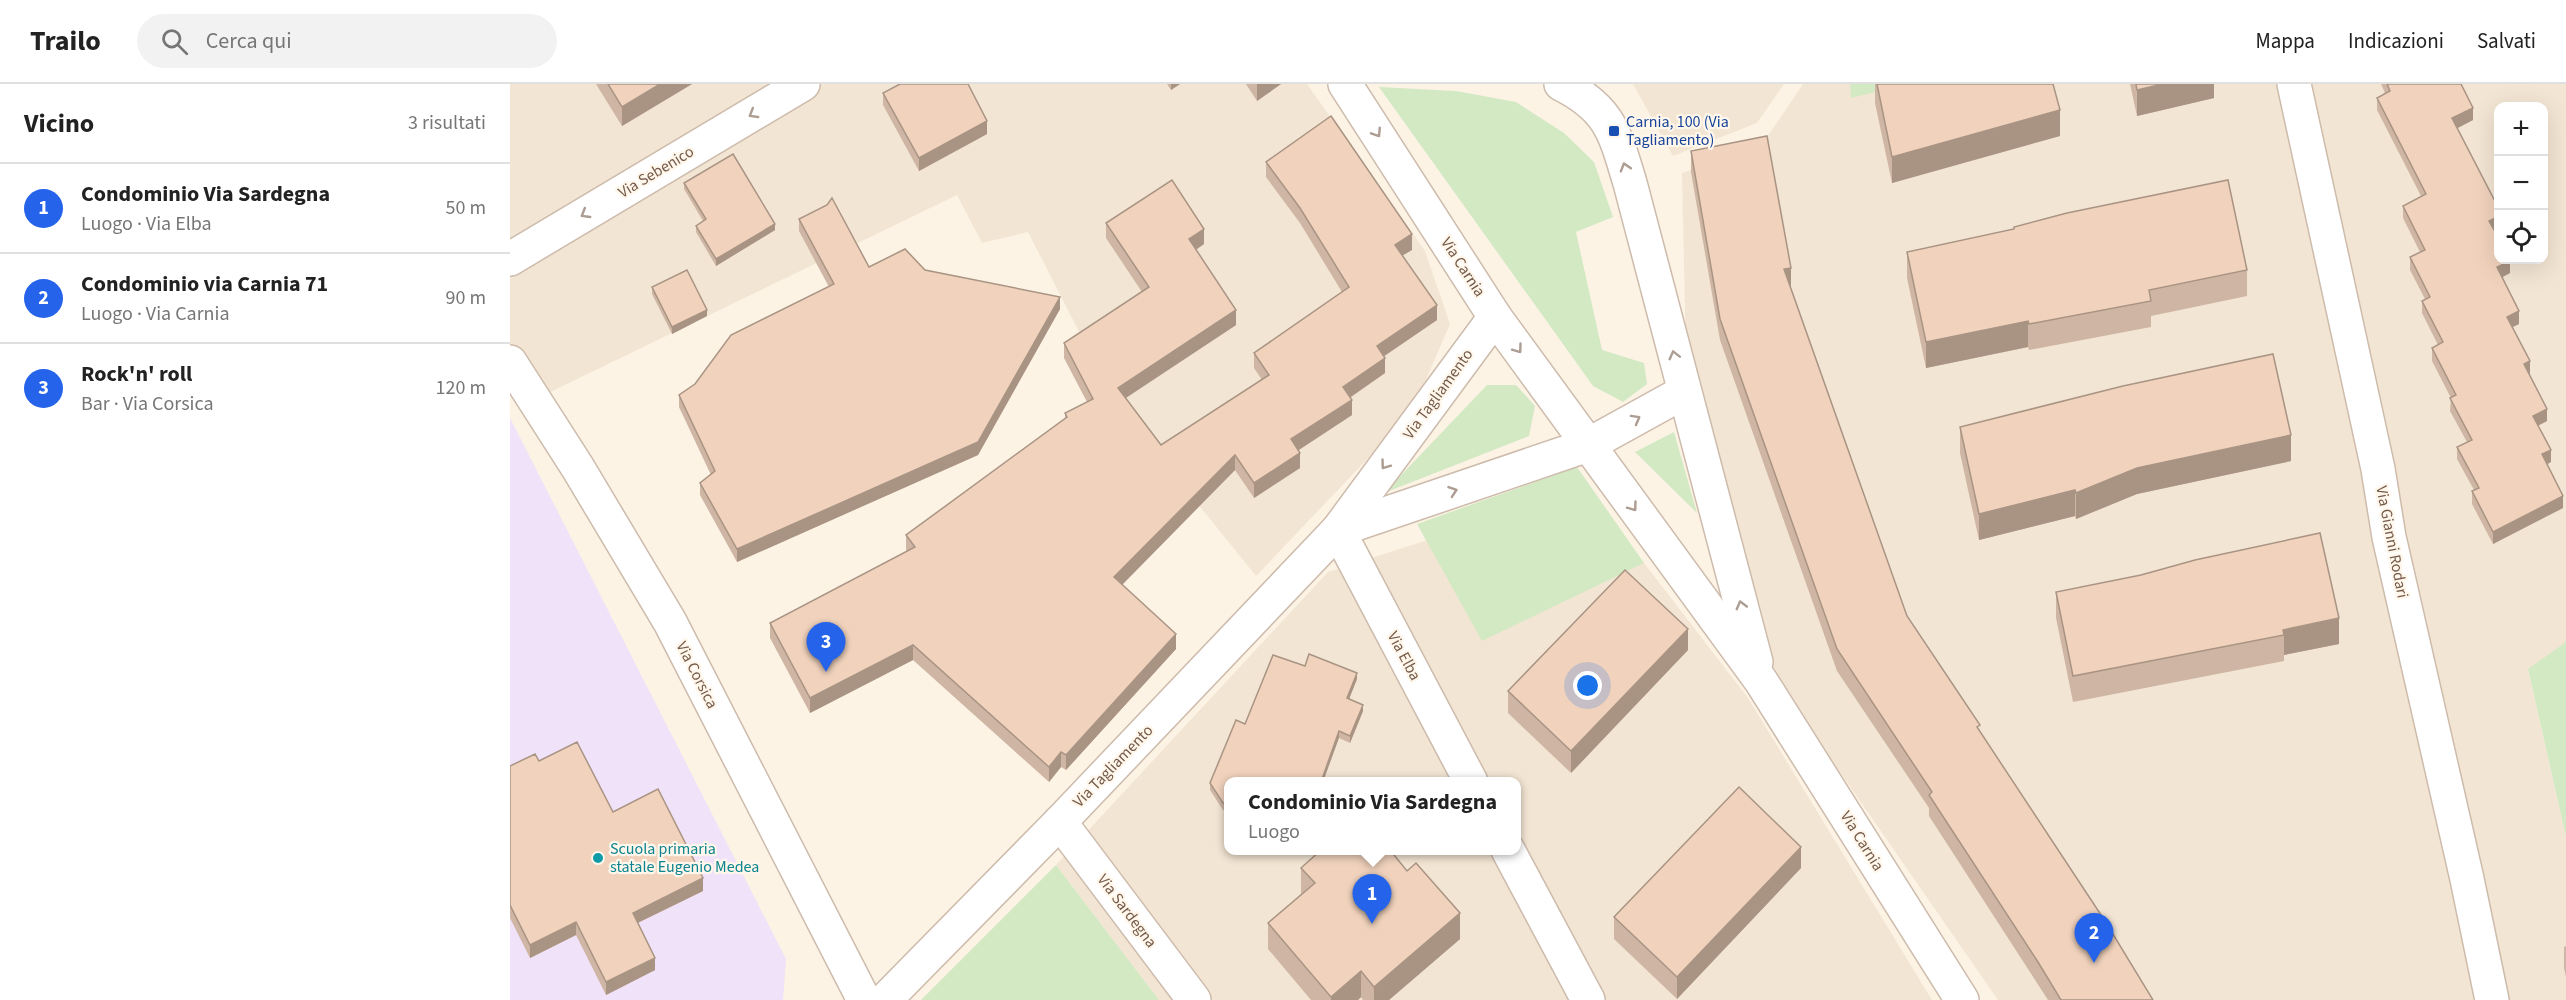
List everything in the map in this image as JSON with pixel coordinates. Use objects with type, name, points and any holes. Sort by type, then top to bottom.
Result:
[{"type":"street","name":"Via Sebenico","points":[[510,259],[803,84]]},
{"type":"street","name":"Via Carnia","points":[[1345,84],[1495,317],[1761,681],[1962,1000]]},
{"type":"street","name":"Via Carnia","points":[[1561,84],[1579,93],[1600,113],[1614,131],[1630,183],[1761,681]]},
{"type":"street","name":"Via Gianni Rodari","points":[[2294,84],[2378,469],[2389,537],[2468,879],[2492,1000]]},
{"type":"street","name":"Via Tagliamento","points":[[885,1000],[1060,822],[1338,530],[1495,317]]},
{"type":"street","name":"Via Corsica","points":[[510,362],[578,468],[670,622],[864,1000]]},
{"type":"street","points":[[1588,445],[1684,392]]},
{"type":"street","name":"Via Tagliamento","points":[[1338,530],[1588,445]]},
{"type":"street","name":"Via Elba","points":[[1338,530],[1468,777]]},
{"type":"street","name":"Via Sardegna","points":[[1060,822],[1194,1000]]},
{"type":"street","points":[[1511,855],[1588,1000]]},
{"type":"shaded area","points":[[510,84],[1307,84],[1425,251],[1450,324],[1412,412],[1256,576],[1114,400],[1028,232],[982,243],[957,195],[542,396],[510,353]]},
{"type":"shaded area","points":[[1633,84],[1784,84],[1757,123],[1673,156]]},
{"type":"shaded area","points":[[1803,84],[2566,84],[2566,642],[2528,670],[2566,837],[2566,1000],[1998,1000],[1774,677],[1686,357],[1682,173],[1761,146]]},
{"type":"shaded area","points":[[510,418],[786,959],[783,1000],[510,1000]]},
{"type":"shaded area","points":[[1587,489],[1748,698],[1932,1000],[1159,1000],[1056,865],[1328,572]]},
{"type":"green space","points":[[1850,84],[1909,84],[1851,98]]},
{"type":"green space","points":[[1379,87],[1456,91],[1516,102],[1564,133],[1594,162],[1613,217],[1576,232],[1602,350],[1644,363],[1647,384],[1623,402],[1593,386]]},
{"type":"green space","points":[[1487,385],[1516,385],[1535,406],[1529,436],[1384,493]]},
{"type":"green space","points":[[1674,432],[1697,513],[1635,452]]},
{"type":"green space","points":[[1577,467],[1644,563],[1482,641],[1417,524]]},
{"type":"green space","points":[[2566,642],[2566,837],[2528,669]]},
{"type":"green space","points":[[1056,865],[1159,1000],[921,1000]]},
{"type":"building","points":[[608,84],[660,84],[622,107]]},
{"type":"building","points":[[900,84],[968,84],[987,121],[919,158],[883,93]]},
{"type":"building","points":[[1877,84],[2053,84],[2060,110],[1892,157]]},
{"type":"building","points":[[2136,84],[2163,84],[2137,90]]},
{"type":"building","points":[[2387,84],[2461,84],[2473,108],[2452,118],[2494,199],[2494,218],[2489,221],[2494,230],[2494,264],[2504,264],[2497,267],[2519,311],[2507,317],[2530,361],[2524,364],[2547,409],[2533,416],[2551,450],[2542,454],[2563,496],[2493,532],[2472,491],[2479,488],[2457,447],[2472,440],[2450,398],[2456,395],[2432,348],[2443,342],[2422,301],[2430,297],[2410,257],[2425,250],[2403,206],[2426,194],[2377,98],[2390,91]]},
{"type":"building","points":[[1331,116],[1412,234],[1395,245],[1437,305],[1377,346],[1385,358],[1343,387],[1352,400],[1291,439],[1300,453],[1254,483],[1235,455],[1114,577],[1176,634],[1066,755],[1061,752],[1049,767],[913,645],[810,698],[770,623],[915,547],[906,535],[1067,417],[1065,413],[1093,399],[1064,343],[1149,287],[1106,223],[1172,180],[1204,229],[1189,239],[1236,310],[1118,388],[1161,445],[1269,375],[1254,353],[1349,287],[1300,208],[1266,162]]},
{"type":"building","points":[[1767,136],[1791,268],[1784,269],[1907,616],[1980,725],[1977,727],[2105,921],[2153,1000],[2061,1000],[1929,795],[1932,792],[1837,649],[1720,319],[1691,151]]},
{"type":"building","points":[[733,154],[775,224],[716,259],[696,226],[706,219],[684,183]]},
{"type":"building","points":[[2228,180],[2247,270],[2149,290],[2151,301],[2029,324],[2028,321],[1926,342],[1907,252],[2014,229],[2014,227],[2067,213]]},
{"type":"building","points":[[832,198],[869,267],[905,249],[925,270],[1060,297],[978,442],[737,549],[700,483],[715,471],[679,395],[695,384],[731,335],[834,284],[799,219],[827,205]]},
{"type":"building","points":[[687,270],[707,310],[672,327],[652,287]]},
{"type":"building","points":[[2273,354],[2291,435],[2137,468],[2076,493],[2075,490],[1979,514],[1960,427],[2123,386]]},
{"type":"building","points":[[2320,533],[2339,618],[2283,630],[2284,635],[2073,676],[2056,592],[2141,575],[2195,560]]},
{"type":"building","points":[[1625,570],[1688,629],[1571,751],[1508,691]]},
{"type":"building","points":[[1309,654],[1357,673],[1347,698],[1363,705],[1350,736],[1339,731],[1323,777],[1224,777],[1223,803],[1210,783],[1236,720],[1245,724],[1273,655],[1305,666]]},
{"type":"building","name":"Scuola primaria statale Eugenio Medea","points":[[577,742],[613,812],[658,789],[703,878],[633,913],[655,958],[606,982],[576,922],[530,945],[510,905],[510,766],[535,754],[539,761]]},
{"type":"building","points":[[1739,787],[1801,847],[1677,977],[1614,917]]},
{"type":"building","points":[[1315,855],[1394,855],[1407,871],[1416,863],[1460,913],[1374,987],[1361,971],[1331,997],[1268,923],[1315,883],[1301,868]]},
{"type":"place","name":"Carnia, 100 (Via Tagliamento)","points":[[1614,131]]},
{"type":"place","name":"Rock'n' roll","points":[[826,672]]},
{"type":"place","name":"Scuola primaria statale Eugenio Medea","points":[[598,858]]},
{"type":"place","name":"Condominio Via Sardegna","points":[[1372,924]]},
{"type":"place","name":"Condominio via Carnia 71","points":[[2094,963]]}]
